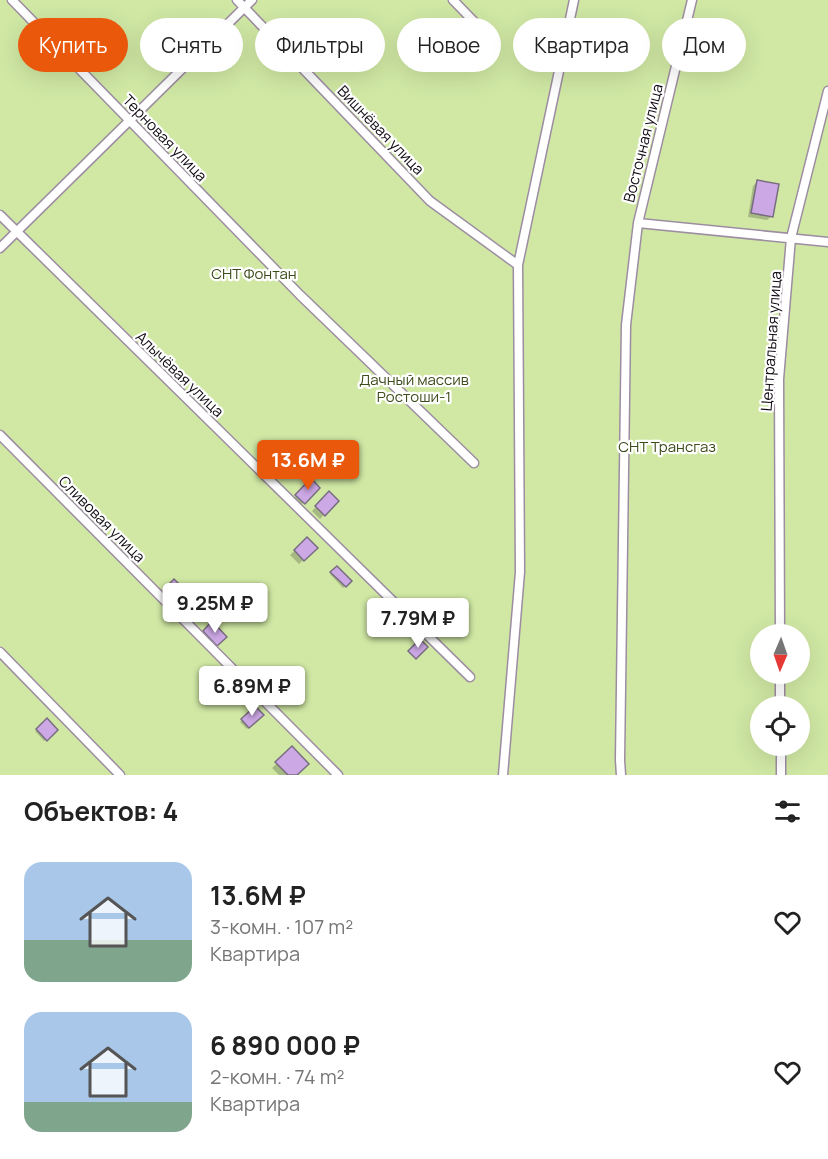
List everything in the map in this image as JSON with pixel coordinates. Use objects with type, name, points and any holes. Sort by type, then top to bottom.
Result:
[{"type":"lane","name":"Терновая улица","points":[[12,0],[300,295],[474,463]]},
{"type":"lane","name":"Вишнёвая улица","points":[[237,0],[430,201],[518,265]]},
{"type":"lane","points":[[0,248],[252,0]]},
{"type":"lane","points":[[453,0],[470,18]]},
{"type":"lane","points":[[503,775],[520,572],[518,265],[574,0]]},
{"type":"lane","name":"Восточная улица","points":[[621,775],[626,325],[638,223],[692,0]]},
{"type":"lane","name":"Центральная улица","points":[[780,624],[779,379],[791,238],[828,91]]},
{"type":"lane","name":"Алычёвая улица","points":[[0,215],[470,677]]},
{"type":"lane","points":[[638,223],[828,242]]},
{"type":"lane","name":"Сливовая улица","points":[[0,435],[338,775]]},
{"type":"lane","points":[[0,652],[120,775]]},
{"type":"lane","points":[[781,756],[781,775]]},
{"type":"green space","name":"Дачный массив Ростоши-1","points":[[0,0],[828,0],[828,775],[0,775]]},
{"type":"building","points":[[757,180],[779,184],[773,217],[751,213]]},
{"type":"building","points":[[311,478],[320,488],[305,504],[295,495]]},
{"type":"building","points":[[329,491],[339,501],[325,516],[315,506]]},
{"type":"building","points":[[307,537],[318,548],[304,561],[294,550]]},
{"type":"building","points":[[337,566],[352,581],[346,587],[330,572]]},
{"type":"building","points":[[174,579],[191,596],[182,605],[165,588]]},
{"type":"building","points":[[212,621],[227,637],[217,646],[203,631]]},
{"type":"building","points":[[420,639],[428,647],[416,659],[408,651]]},
{"type":"building","points":[[255,706],[264,715],[249,728],[241,719]]},
{"type":"building","points":[[47,718],[58,730],[47,741],[36,729]]},
{"type":"building","points":[[292,746],[309,764],[297,775],[288,775],[275,762]]},
{"type":"park label","name":"СНТ Фонтан","points":[[254,273]]},
{"type":"park label","name":"СНТ Трансгаз","points":[[667,446]]}]
